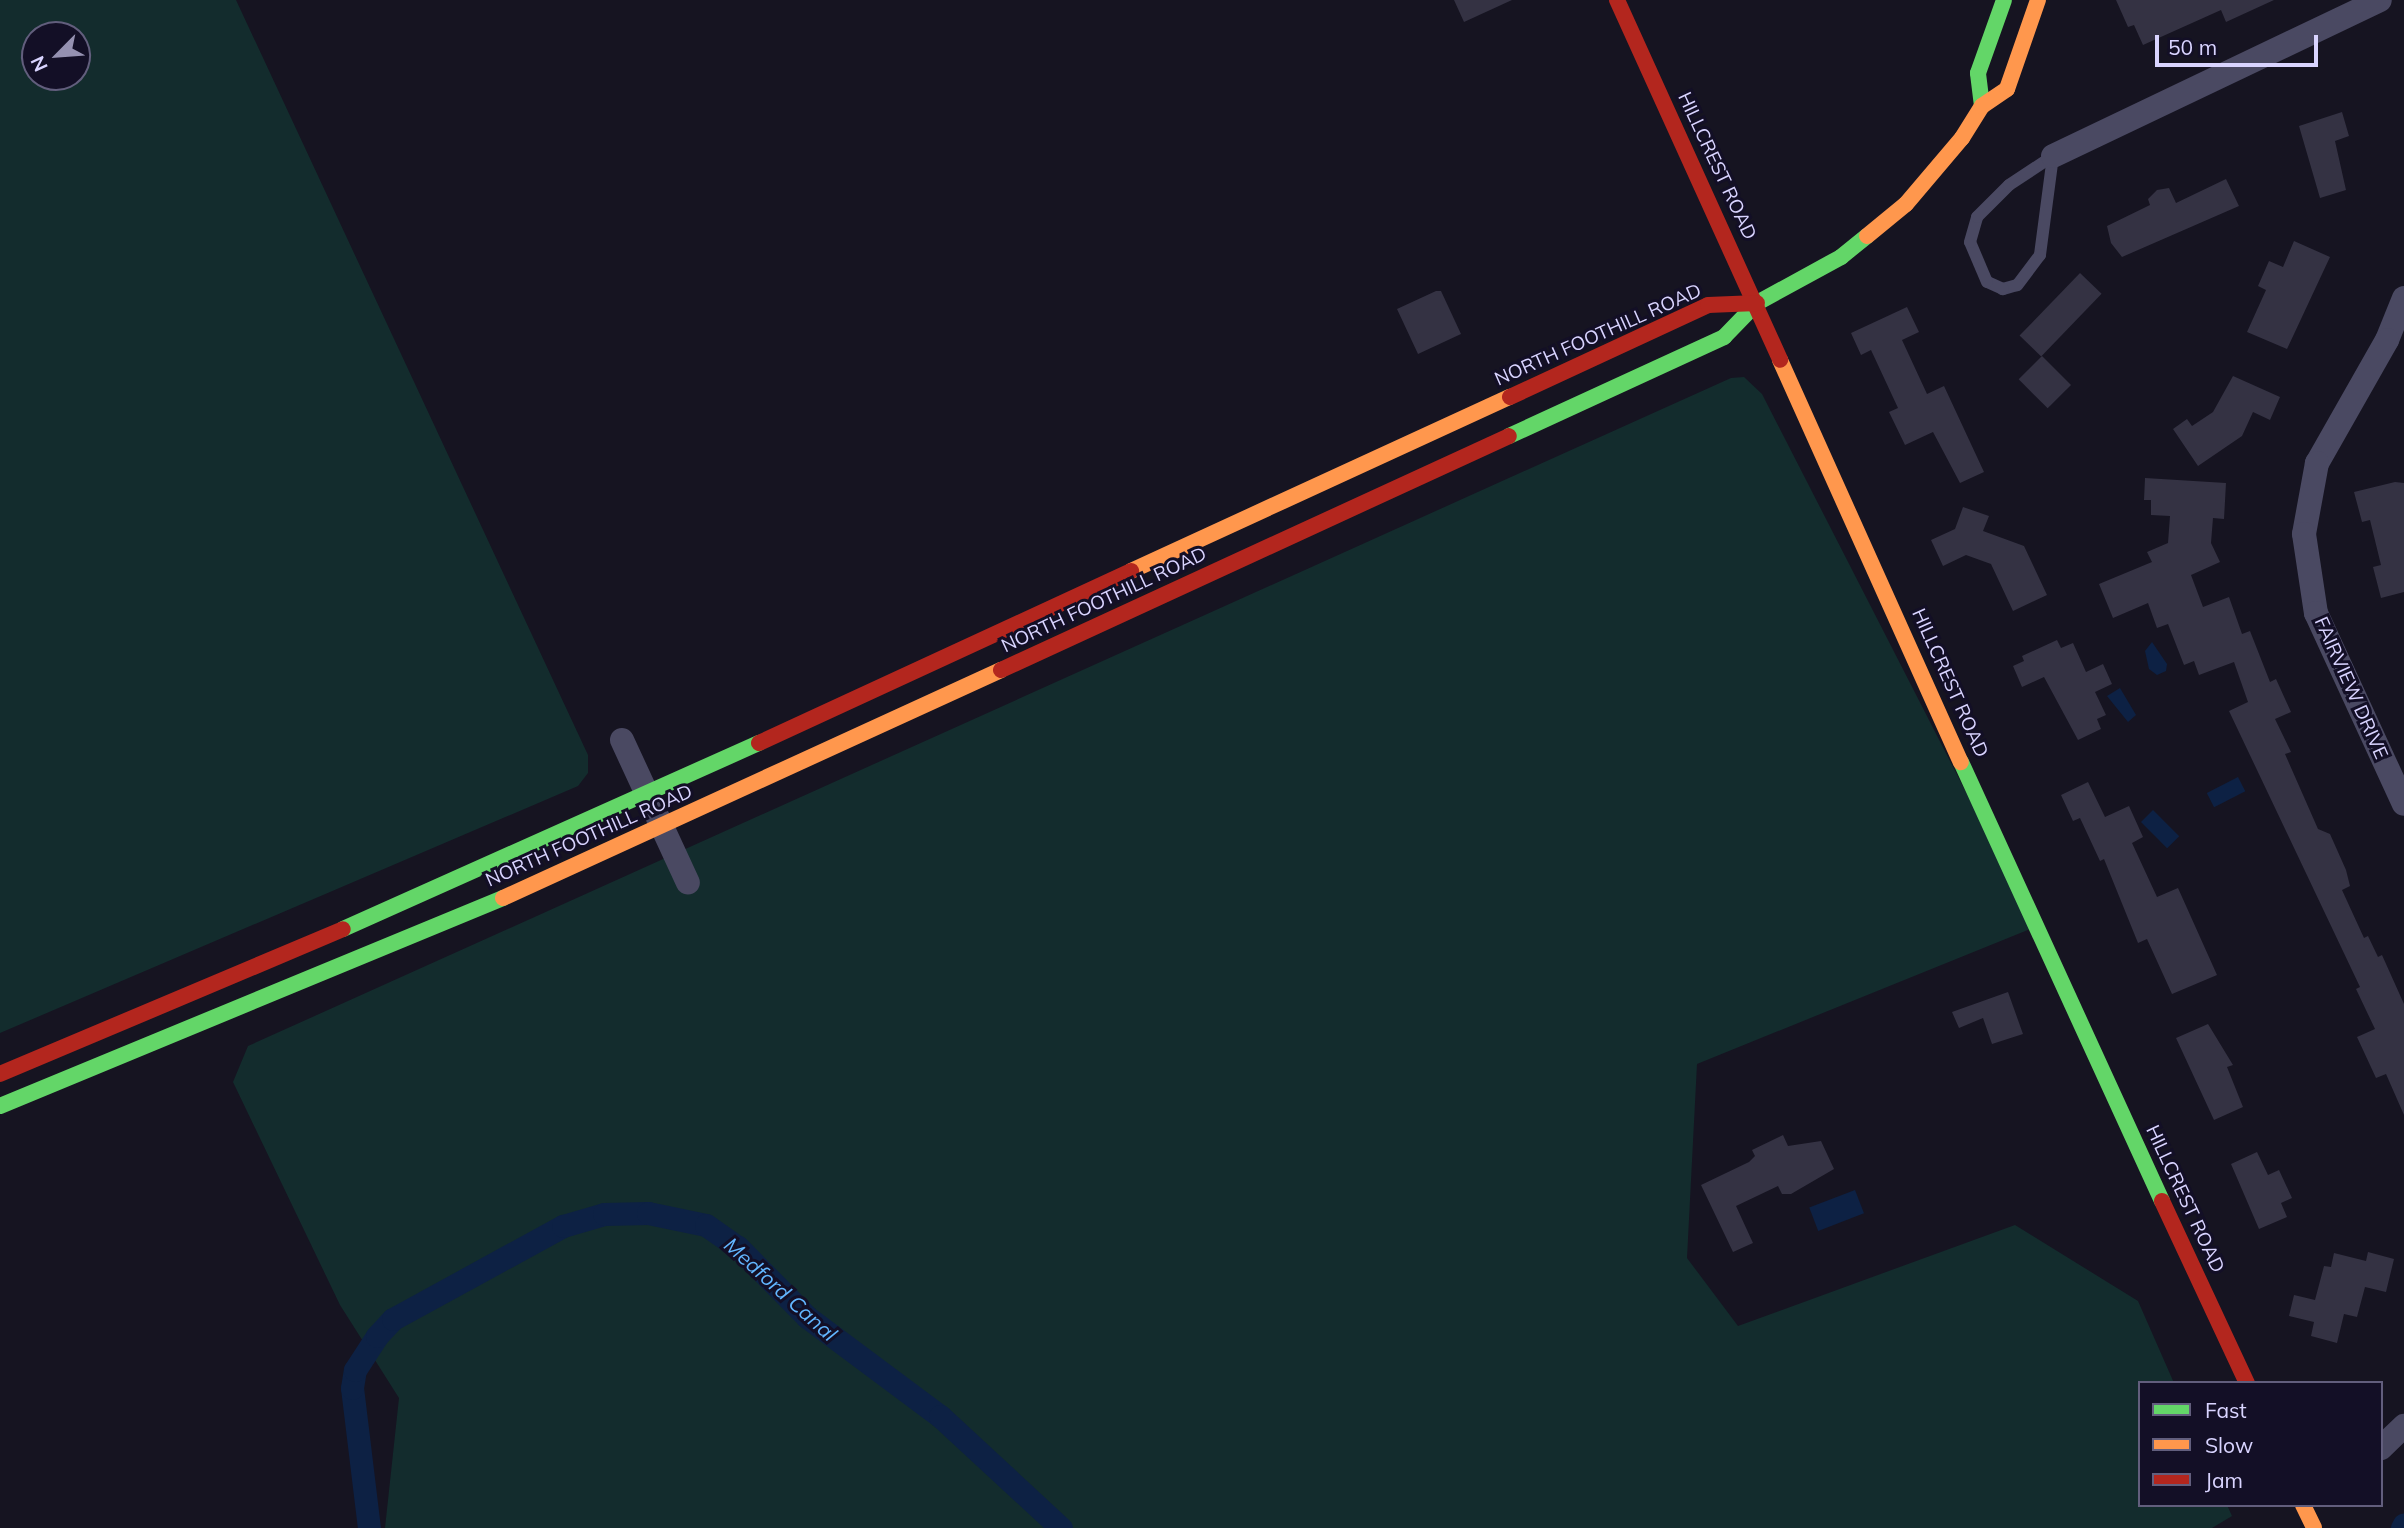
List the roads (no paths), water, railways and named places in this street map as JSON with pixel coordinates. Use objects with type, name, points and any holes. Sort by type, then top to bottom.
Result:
[{"type":"main road","name":"HILLCREST ROAD","points":[[1617,0],[1757,303],[2075,1014],[2246,1381]]},
{"type":"main road","points":[[1982,106],[1979,74],[2004,0]]},
{"type":"main road","points":[[1757,303],[1819,271],[1889,221],[1930,179],[1982,106],[2007,89],[2038,0]]},
{"type":"main road","name":"NORTH FOOTHILL ROAD","points":[[0,1074],[648,795],[1708,305],[1757,303]]},
{"type":"main road","name":"NORTH FOOTHILL ROAD","points":[[0,1106],[505,898],[662,827],[1724,337],[1757,303]]},
{"type":"street","points":[[2053,156],[2380,0]]},
{"type":"street","name":"FAIRVIEW DRIVE","points":[[2404,298],[2387,340],[2317,463],[2304,534],[2316,613],[2404,804]]},
{"type":"street","points":[[622,740],[688,883]]},
{"type":"street","points":[[2383,1446],[2404,1426]]},
{"type":"lane","points":[[2053,156],[2040,255],[2017,285],[2003,289],[1987,282],[1976,267],[1970,242],[1977,217],[2010,185],[2053,156]]},
{"type":"water","points":[[2152,642],[2167,664],[2166,671],[2157,675],[2149,669],[2145,651]]},
{"type":"water","points":[[2120,688],[2136,715],[2128,722],[2107,696]]},
{"type":"water","points":[[2238,777],[2245,791],[2214,807],[2207,793]]},
{"type":"water","points":[[2153,810],[2179,836],[2167,848],[2141,822]]},
{"type":"water","points":[[1855,1190],[1864,1213],[1818,1231],[1809,1208]]},
{"type":"waterway","name":"Medford Canal","points":[[369,1528],[352,1388],[355,1370],[377,1336],[393,1319],[563,1226],[604,1214],[648,1213],[706,1225],[738,1247],[807,1317],[940,1416],[1061,1528]]},
{"type":"waterway","name":"Medford Canal","points":[[2402,1528],[2404,1524]]}]
